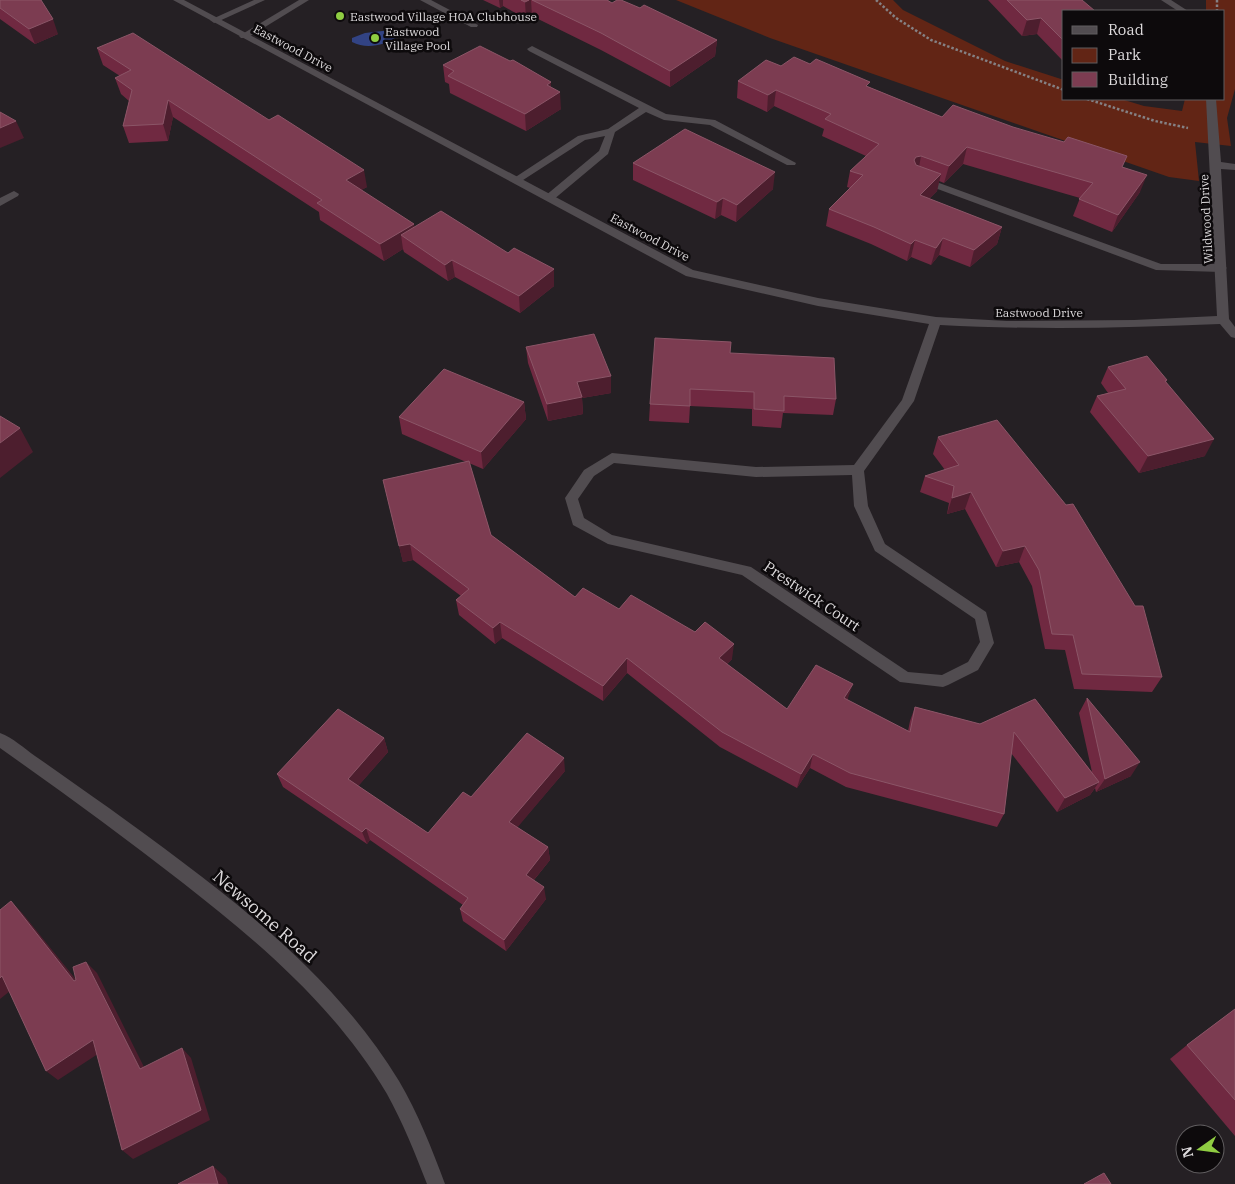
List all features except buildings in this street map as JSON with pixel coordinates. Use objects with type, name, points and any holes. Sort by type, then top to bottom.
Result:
[{"type":"street","name":"Eastwood Drive","points":[[177,0],[690,272],[818,302],[936,321],[1017,325],[1134,324],[1223,320]]},
{"type":"street","points":[[214,20],[261,0]]},
{"type":"street","points":[[244,36],[305,0]]},
{"type":"street","points":[[424,0],[474,26]]},
{"type":"street","points":[[1165,0],[1182,10]]},
{"type":"street","points":[[532,49],[664,117],[712,122],[791,163]]},
{"type":"street","name":"Wildwood Drive","points":[[1211,100],[1223,320]]},
{"type":"street","points":[[516,180],[582,138],[612,131],[645,108]]},
{"type":"street","points":[[549,198],[604,152],[612,131]]},
{"type":"street","points":[[1216,165],[1235,167]]},
{"type":"street","points":[[917,178],[1160,268],[1221,268]]},
{"type":"street","points":[[0,203],[14,194]]},
{"type":"street","points":[[1223,320],[1235,334]]},
{"type":"street","points":[[858,470],[908,401],[936,321]]},
{"type":"street","name":"Prestwick Court","points":[[612,458],[756,472],[858,470],[861,506],[880,547],[981,616],[987,643],[973,666],[943,681],[905,678],[746,571],[608,539],[578,521],[571,498],[588,473],[612,458]]},
{"type":"street","name":"Newsome Road","points":[[0,740],[136,836],[240,916],[278,949],[346,1021],[385,1074],[411,1122],[436,1184]]},
{"type":"path","points":[[876,0],[896,18],[931,40],[1062,89]]},
{"type":"path","points":[[1090,100],[1155,121],[1189,128]]},
{"type":"green space","points":[[676,0],[893,0],[903,10],[1005,61],[1062,79],[1062,100],[1124,100],[1144,106],[1182,111],[1185,100],[1225,100],[1225,10],[1206,10],[1206,0],[1235,0],[1235,89],[1227,118],[1231,146],[1195,142],[1199,181],[1169,177],[770,38]]},
{"type":"water","name":"Eastwood Village Pool","points":[[391,30],[398,32],[398,37],[381,44],[364,46],[352,42],[352,38],[365,33]]},
{"type":"place","name":"Eastwood Village HOA Clubhouse","points":[[340,16]]},
{"type":"place","name":"Eastwood Village Pool","points":[[375,38]]}]
